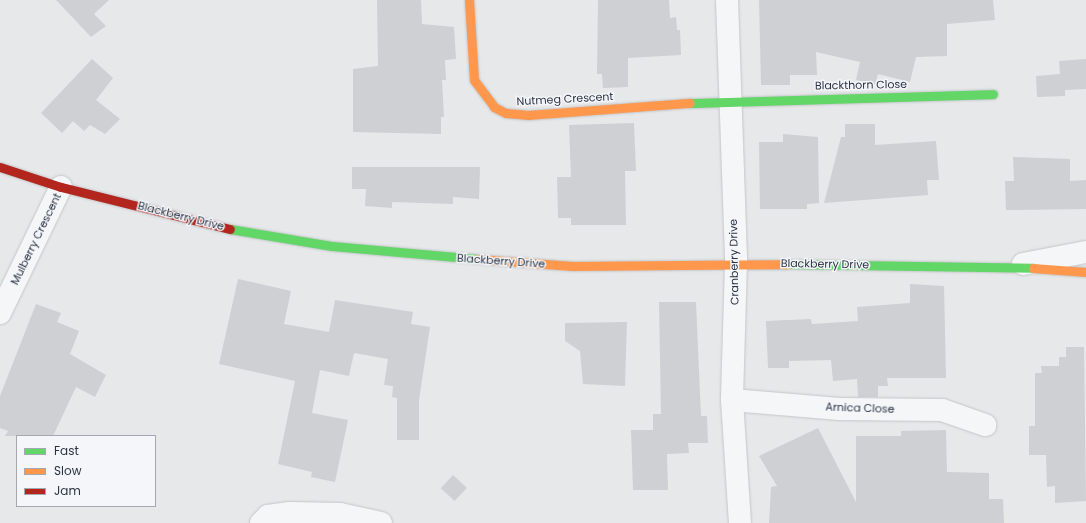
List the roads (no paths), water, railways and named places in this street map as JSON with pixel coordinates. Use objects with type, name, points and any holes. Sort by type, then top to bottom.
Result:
[{"type":"street","name":"Nutmeg Crescent","points":[[469,0],[474,80],[494,107],[506,113],[528,115],[728,100]]},
{"type":"street","name":"Cranberry Drive","points":[[728,0],[728,100],[736,263],[732,400],[740,523]]},
{"type":"street","name":"Blackthorn Close","points":[[728,100],[993,94]]},
{"type":"street","name":"Blackberry Drive","points":[[0,167],[61,187],[225,228],[332,246],[573,266],[736,263],[1012,266],[1086,272]]},
{"type":"street","name":"Mulberry Crescent","points":[[0,313],[61,187]]},
{"type":"street","name":"Blackberry Drive","points":[[1012,266],[1086,252]]},
{"type":"street","name":"Arnica Close","points":[[732,400],[840,409],[942,410],[985,425]]},
{"type":"street","points":[[261,523],[268,516],[290,513],[340,514],[381,523]]}]
